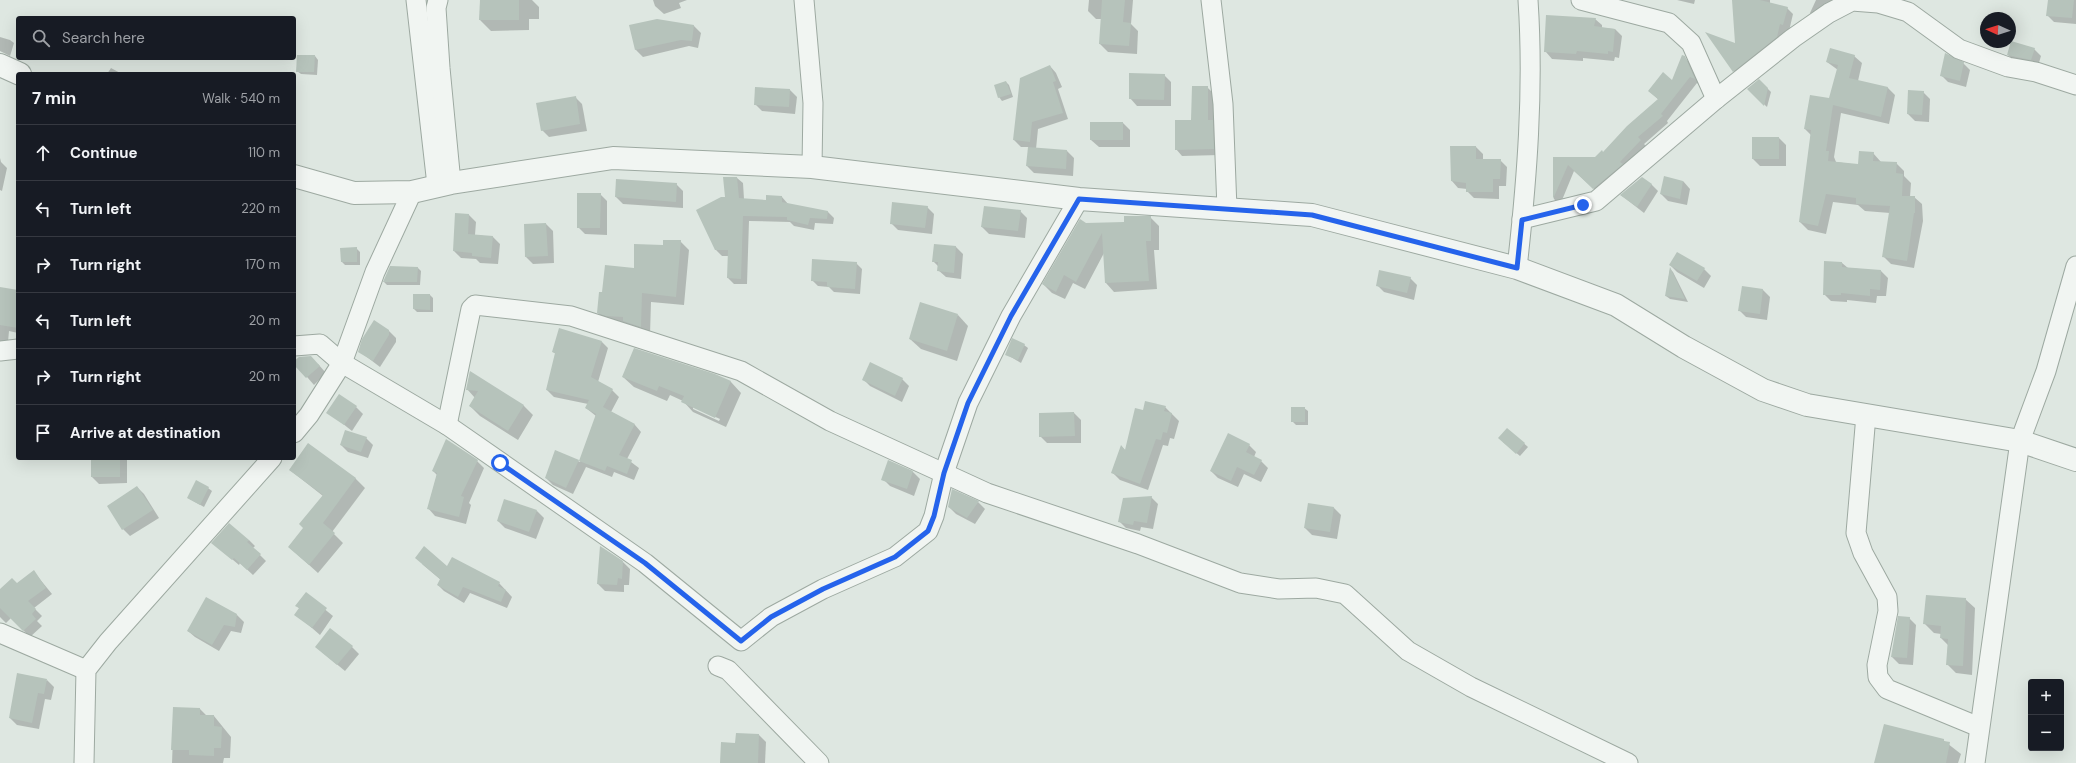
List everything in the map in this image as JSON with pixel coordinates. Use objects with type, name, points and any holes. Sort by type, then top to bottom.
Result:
[{"type":"street","points":[[416,0],[444,184]]},
{"type":"street","points":[[438,0],[436,8],[440,68],[444,184]]},
{"type":"street","points":[[804,0],[813,103],[812,168]]},
{"type":"street","points":[[1211,0],[1224,104],[1227,209]]},
{"type":"street","points":[[1517,268],[1530,113],[1531,48],[1528,0]]},
{"type":"street","points":[[1581,0],[1669,23],[1691,43],[1716,99]]},
{"type":"street","points":[[1522,220],[1596,201],[1716,99],[1793,38],[1828,13],[1852,1],[1878,3],[1908,12],[1959,49],[2008,67],[2036,72],[2076,85]]},
{"type":"street","points":[[0,65],[16,72]]},
{"type":"street","points":[[296,177],[354,193],[412,192],[444,184],[613,158],[812,168],[1079,199],[1312,215],[1517,268],[1616,306],[1763,390],[1807,405],[2020,441],[2076,460]]},
{"type":"street","points":[[296,431],[309,415],[342,363],[375,272],[412,192]]},
{"type":"street","points":[[296,346],[320,344],[342,363],[447,425],[645,563],[741,641],[771,617],[823,589],[895,557],[928,531],[934,516],[944,473],[968,403],[1011,316],[1079,199]]},
{"type":"street","points":[[1975,763],[2020,441],[2046,371],[2076,266]]},
{"type":"street","points":[[447,425],[471,309],[475,305],[558,316],[571,316],[741,371],[830,421],[987,493],[1138,544],[1240,583],[1279,590],[1316,588],[1345,594],[1408,651],[1471,687],[1628,763]]},
{"type":"street","points":[[0,351],[16,349]]},
{"type":"street","points":[[1866,415],[1856,533],[1863,553],[1887,597],[1888,612],[1877,665],[1878,677],[1887,689],[1979,727]]},
{"type":"street","points":[[84,763],[86,670],[108,642],[270,460]]},
{"type":"street","points":[[0,632],[86,670]]},
{"type":"street","points":[[718,666],[728,670],[819,763]]},
{"type":"building","points":[[480,0],[519,0],[519,20],[479,20]]},
{"type":"building","points":[[1102,0],[1125,0],[1123,22],[1131,23],[1129,46],[1099,44]]},
{"type":"building","points":[[1732,0],[1760,0],[1788,7],[1783,25],[1780,24],[1777,37],[1733,72],[1705,32],[1735,43]]},
{"type":"building","points":[[2048,0],[2074,0],[2072,18],[2046,16]]},
{"type":"building","points":[[1546,15],[1596,18],[1594,26],[1615,29],[1613,52],[1608,51],[1608,54],[1577,51],[1576,54],[1544,52]]},
{"type":"building","points":[[657,19],[694,25],[692,41],[681,40],[635,50],[629,25]]},
{"type":"building","points":[[2016,42],[2035,48],[2031,60],[2007,55],[2009,48],[2016,48]]},
{"type":"building","points":[[1830,48],[1855,55],[1849,78],[1888,87],[1881,117],[1833,105],[1826,151],[1829,151],[1828,161],[1858,164],[1859,151],[1874,152],[1873,161],[1897,162],[1896,173],[1903,174],[1902,196],[1915,196],[1915,213],[1907,261],[1882,257],[1890,206],[1856,204],[1856,198],[1826,194],[1818,226],[1799,222],[1811,130],[1804,129],[1810,95],[1829,98],[1838,65],[1826,62]]},
{"type":"building","points":[[1945,53],[1964,62],[1960,81],[1940,76]]},
{"type":"building","points":[[297,55],[315,55],[314,72],[296,72]]},
{"type":"building","points":[[1682,55],[1685,56],[1695,79],[1690,77],[1661,114],[1663,116],[1638,137],[1641,140],[1620,162],[1623,164],[1593,189],[1568,165],[1553,199],[1553,157],[1595,157],[1602,150],[1603,152],[1627,126],[1658,99],[1648,91],[1663,72],[1672,80]]},
{"type":"building","points":[[1050,65],[1056,81],[1053,82],[1063,113],[1032,122],[1030,142],[1013,140],[1020,78]]},
{"type":"building","points":[[1129,73],[1165,74],[1164,100],[1129,99]]},
{"type":"building","points":[[1759,79],[1768,88],[1764,106],[1747,89]]},
{"type":"building","points":[[1006,81],[1011,94],[998,98],[994,85]]},
{"type":"building","points":[[1192,86],[1208,86],[1208,120],[1213,120],[1214,149],[1175,150],[1175,120],[1191,120]]},
{"type":"building","points":[[755,87],[790,89],[789,107],[754,105]]},
{"type":"building","points":[[1908,90],[1924,91],[1922,115],[1907,114]]},
{"type":"building","points":[[576,96],[580,124],[541,131],[536,103]]},
{"type":"building","points":[[1090,122],[1123,122],[1123,140],[1090,140]]},
{"type":"building","points":[[1752,137],[1779,137],[1779,159],[1752,159]]},
{"type":"building","points":[[1450,146],[1476,146],[1476,159],[1501,159],[1500,179],[1493,179],[1493,192],[1466,192],[1466,183],[1451,181]]},
{"type":"building","points":[[1028,147],[1067,150],[1066,169],[1026,166]]},
{"type":"building","points":[[1664,176],[1683,181],[1680,199],[1660,194]]},
{"type":"building","points":[[723,177],[737,177],[739,198],[766,200],[766,195],[782,196],[782,202],[828,211],[827,219],[810,218],[808,225],[787,220],[787,217],[743,216],[741,279],[727,278],[728,250],[715,250],[696,210],[721,197],[725,197]]},
{"type":"building","points":[[1642,177],[1652,184],[1637,207],[1620,195]]},
{"type":"building","points":[[616,179],[677,183],[676,202],[615,197]]},
{"type":"building","points":[[577,193],[601,193],[600,228],[577,228]]},
{"type":"building","points":[[892,202],[928,206],[925,228],[890,224]]},
{"type":"building","points":[[984,206],[1021,210],[1018,231],[981,227]]},
{"type":"building","points":[[455,213],[469,214],[468,234],[493,236],[491,258],[472,256],[472,253],[453,251]]},
{"type":"building","points":[[1124,216],[1151,216],[1151,241],[1146,241],[1149,281],[1105,283],[1102,233],[1076,282],[1064,275],[1056,292],[1042,284],[1080,219],[1086,223],[1124,222]]},
{"type":"building","points":[[546,223],[548,256],[525,257],[524,224]]},
{"type":"building","points":[[663,240],[681,240],[676,297],[642,293],[641,327],[623,321],[623,317],[606,316],[597,313],[599,292],[602,292],[605,265],[634,268],[634,244],[663,245]]},
{"type":"building","points":[[934,244],[956,246],[954,273],[937,271],[938,262],[932,262]]},
{"type":"building","points":[[357,247],[357,262],[341,262],[340,248]]},
{"type":"building","points":[[1677,252],[1705,268],[1697,281],[1669,265]]},
{"type":"building","points":[[812,259],[857,262],[855,289],[827,287],[827,282],[811,281]]},
{"type":"building","points":[[1824,261],[1842,262],[1842,267],[1881,270],[1880,290],[1870,289],[1870,296],[1841,293],[1841,295],[1823,295]]},
{"type":"building","points":[[390,266],[418,267],[417,282],[383,282]]},
{"type":"building","points":[[1670,267],[1685,299],[1665,296]]},
{"type":"building","points":[[1379,270],[1411,277],[1407,293],[1376,286]]},
{"type":"building","points":[[1742,286],[1763,289],[1760,314],[1738,311]]},
{"type":"building","points":[[0,287],[16,290],[16,328],[0,325]]},
{"type":"building","points":[[413,294],[430,294],[430,310],[413,309]]},
{"type":"building","points":[[920,302],[958,314],[947,351],[909,339]]},
{"type":"building","points":[[374,320],[389,330],[389,335],[373,361],[358,352],[362,339]]},
{"type":"building","points":[[559,328],[602,341],[591,377],[613,389],[603,407],[635,424],[619,455],[632,460],[627,474],[607,466],[605,471],[579,461],[596,414],[585,408],[589,400],[546,390],[555,353],[552,352]]},
{"type":"building","points":[[1012,338],[1025,344],[1018,360],[1005,355]]},
{"type":"building","points":[[634,348],[715,374],[731,381],[715,418],[681,402],[684,396],[659,386],[657,391],[622,377]]},
{"type":"building","points":[[311,356],[320,366],[306,378],[296,367],[296,359],[299,357]]},
{"type":"building","points":[[870,362],[903,378],[895,396],[862,380]]},
{"type":"building","points":[[470,371],[524,405],[508,431],[469,406],[478,391],[466,390]]},
{"type":"building","points":[[339,394],[357,406],[344,425],[326,413]]},
{"type":"building","points":[[1145,401],[1166,406],[1164,411],[1172,413],[1167,433],[1163,432],[1161,440],[1156,439],[1140,484],[1111,473],[1121,445],[1125,450],[1135,408],[1143,410]]},
{"type":"building","points":[[1291,407],[1305,407],[1305,422],[1291,422]]},
{"type":"building","points":[[1074,412],[1075,436],[1039,437],[1039,413]]},
{"type":"building","points":[[1507,428],[1525,443],[1516,454],[1498,438]]},
{"type":"building","points":[[345,430],[367,437],[361,452],[340,445]]},
{"type":"building","points":[[1228,433],[1250,444],[1246,452],[1262,460],[1254,475],[1237,467],[1231,481],[1210,471]]},
{"type":"building","points":[[446,439],[478,460],[461,496],[464,497],[459,517],[427,509],[437,473],[432,471]]},
{"type":"building","points":[[308,443],[356,478],[323,523],[335,533],[309,565],[288,547],[303,528],[299,524],[323,495],[289,470]]},
{"type":"building","points":[[555,450],[579,460],[566,488],[545,478]]},
{"type":"building","points":[[91,460],[120,460],[120,477],[91,477]]},
{"type":"building","points":[[888,460],[913,471],[907,489],[881,480]]},
{"type":"building","points":[[196,480],[209,487],[200,505],[187,498]]},
{"type":"building","points":[[137,486],[153,510],[122,530],[107,506]]},
{"type":"building","points":[[952,489],[979,501],[967,518],[948,507]]},
{"type":"building","points":[[1152,496],[1147,523],[1134,521],[1133,525],[1118,522],[1123,498]]},
{"type":"building","points":[[504,499],[537,510],[529,532],[497,521]]},
{"type":"building","points":[[1308,503],[1334,507],[1330,532],[1304,528]]},
{"type":"building","points":[[229,523],[249,540],[247,542],[261,554],[247,570],[234,558],[232,560],[211,543]]},
{"type":"building","points":[[424,546],[447,566],[452,557],[500,582],[498,586],[506,590],[501,602],[463,587],[458,597],[437,585],[440,579],[415,558]]},
{"type":"building","points":[[600,546],[623,561],[622,579],[618,578],[617,585],[597,584]]},
{"type":"building","points":[[34,570],[46,588],[28,601],[36,609],[32,614],[36,619],[23,631],[0,608],[0,589],[12,578],[17,583]]},
{"type":"building","points":[[306,592],[327,608],[312,628],[294,615],[299,608],[295,606]]},
{"type":"building","points":[[1926,595],[1966,598],[1963,666],[1946,665],[1948,639],[1940,638],[1941,626],[1923,624]]},
{"type":"building","points":[[206,597],[237,614],[235,627],[224,625],[212,645],[187,631]]},
{"type":"building","points":[[1898,616],[1910,617],[1907,658],[1891,657]]},
{"type":"building","points":[[330,628],[353,646],[337,665],[315,647]]},
{"type":"building","points":[[17,673],[47,679],[44,694],[38,693],[32,723],[9,718]]},
{"type":"building","points":[[173,707],[200,708],[200,715],[214,715],[214,726],[222,727],[221,748],[214,748],[214,756],[189,755],[189,750],[171,750]]},
{"type":"building","points":[[1884,724],[1944,739],[1944,741],[1950,742],[1946,763],[1874,763]]},
{"type":"building","points":[[736,733],[759,734],[758,763],[720,763],[721,742],[735,743]]},
{"type":"route","points":[[500,463],[645,563],[741,641],[771,617],[823,589],[895,557],[928,531],[934,516],[944,473],[968,403],[1011,316],[1079,199],[1312,215],[1517,268],[1522,220],[1583,205]]}]
